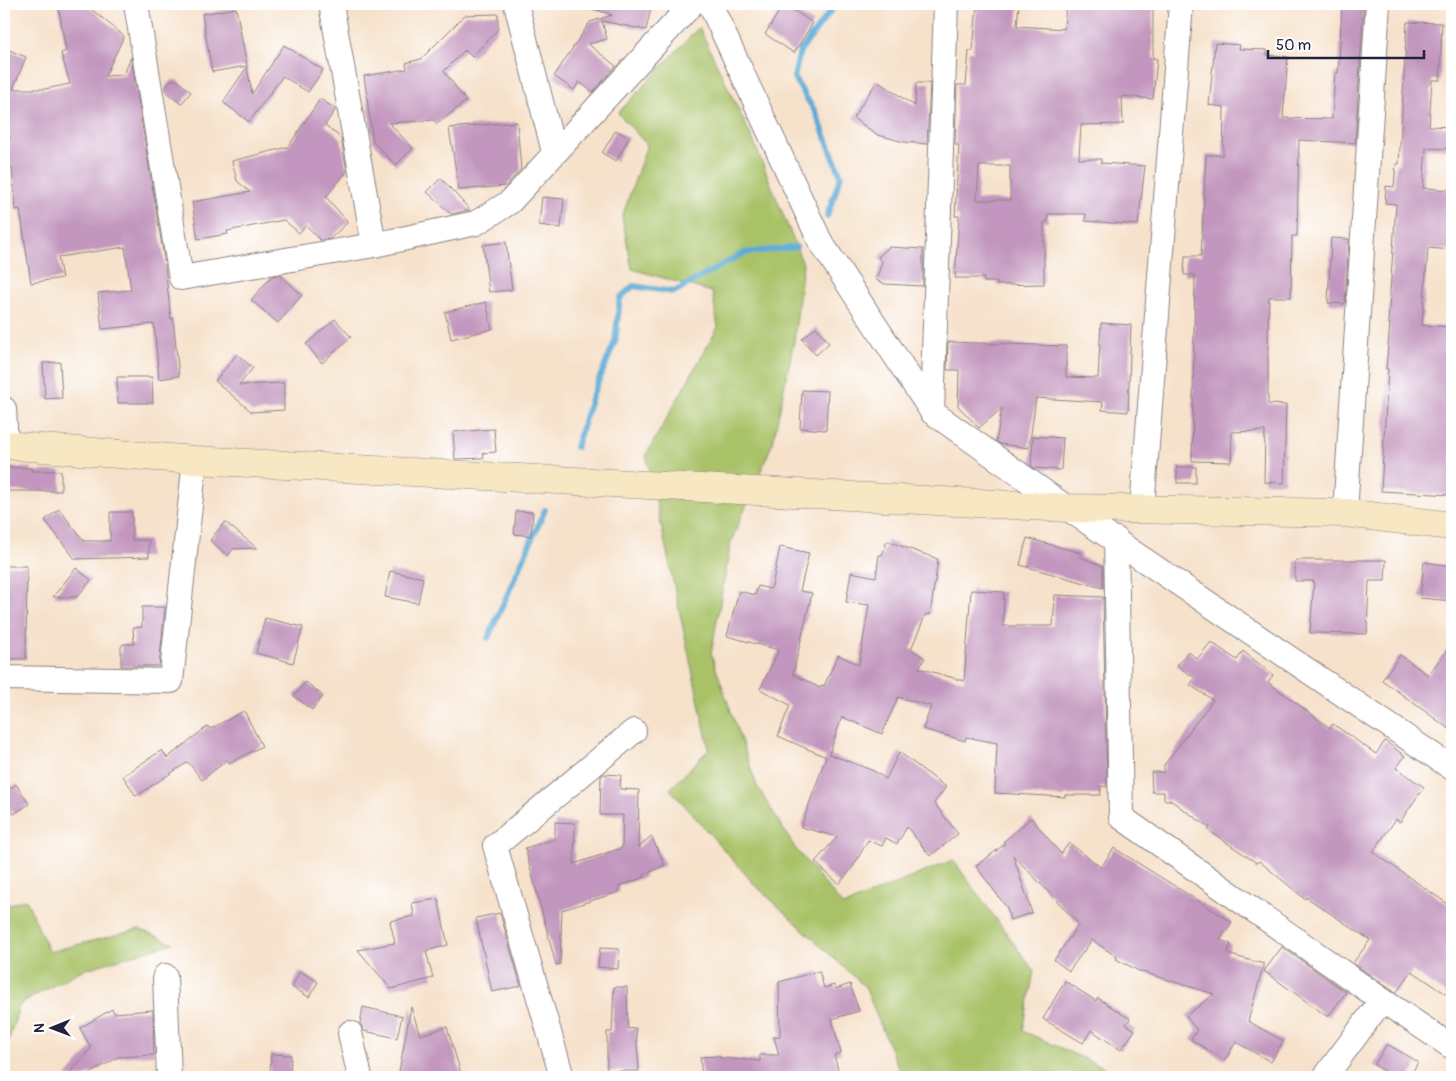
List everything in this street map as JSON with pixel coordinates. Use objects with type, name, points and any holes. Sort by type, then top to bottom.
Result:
[{"type":"street","points":[[136,4],[181,278],[374,245],[476,223],[510,202],[692,4]]},
{"type":"street","points":[[331,4],[374,245]]},
{"type":"street","points":[[516,4],[554,152]]},
{"type":"street","points":[[710,4],[820,241],[932,412],[1067,508],[1116,539],[1452,768]]},
{"type":"street","points":[[932,412],[946,4]]},
{"type":"street","points":[[1142,509],[1181,4]]},
{"type":"street","points":[[1345,513],[1378,4]]},
{"type":"street","points":[[4,409],[5,445],[195,460],[1067,508],[1345,513],[1452,526]]},
{"type":"street","points":[[4,678],[171,681],[195,460]]},
{"type":"street","points":[[1116,539],[1122,817],[1452,1047]]},
{"type":"street","points":[[562,1077],[495,846],[634,731]]},
{"type":"street","points":[[165,976],[169,1077]]},
{"type":"street","points":[[1325,1077],[1382,1000]]},
{"type":"street","points":[[350,1033],[360,1077]]},
{"type":"green space","points":[[699,27],[753,140],[803,264],[794,341],[773,442],[731,542],[711,654],[757,786],[795,848],[843,906],[953,860],[1034,971],[1023,1031],[1125,1077],[902,1077],[865,987],[754,884],[670,789],[709,749],[646,455],[718,327],[712,292],[632,269],[622,217],[647,145],[618,113]]},
{"type":"green space","points":[[26,899],[49,952],[139,929],[173,943],[80,971],[20,1004],[4,1055],[4,906]]},
{"type":"building","points":[[58,4],[85,4],[124,36],[105,76],[124,75],[131,57],[164,258],[179,376],[159,379],[154,324],[102,329],[98,293],[131,290],[125,247],[58,257],[62,278],[31,283],[20,209],[16,210],[12,168],[4,168],[4,139],[10,138],[4,111],[4,48],[26,57],[13,89],[45,89],[70,84],[61,53],[66,51]]},
{"type":"building","points":[[588,4],[652,4],[646,30],[602,21],[607,39],[588,44],[616,66],[593,92],[579,82],[574,90],[554,76],[590,22],[612,15],[588,7]]},
{"type":"building","points":[[784,4],[813,23],[794,53],[765,34]]},
{"type":"building","points":[[977,4],[1019,4],[1017,26],[1064,29],[1066,4],[1153,4],[1153,58],[1157,59],[1153,99],[1122,96],[1123,124],[1081,125],[1079,159],[1101,159],[1101,163],[1145,166],[1138,225],[1085,221],[1086,214],[1048,214],[1048,222],[1044,222],[1044,284],[997,285],[997,282],[984,282],[984,278],[955,278],[959,216],[955,216],[959,145],[955,145],[957,85],[966,85],[969,51],[973,51]],"holes":[[[979,166],[1010,166],[1010,200],[977,200]]]},
{"type":"building","points":[[1342,4],[1364,4],[1355,143],[1299,140],[1297,236],[1292,236],[1291,297],[1269,297],[1268,404],[1286,405],[1284,483],[1264,482],[1265,431],[1232,432],[1231,462],[1192,461],[1195,275],[1184,275],[1185,256],[1201,256],[1206,155],[1223,155],[1224,107],[1209,105],[1215,43],[1240,45],[1239,49],[1267,50],[1267,55],[1288,57],[1283,118],[1332,119],[1335,73],[1338,73]]},
{"type":"building","points":[[236,8],[247,66],[212,72],[202,14]]},
{"type":"building","points":[[498,14],[498,29],[472,57],[465,50],[444,71],[466,101],[437,124],[434,120],[389,123],[413,148],[396,165],[373,142],[364,76],[407,69],[406,63],[421,59],[465,15]]},
{"type":"building","points":[[1407,22],[1442,23],[1440,80],[1432,80],[1429,126],[1452,127],[1452,149],[1426,148],[1423,188],[1452,190],[1452,250],[1428,248],[1422,325],[1452,327],[1452,495],[1381,491],[1388,369],[1386,369],[1390,323],[1388,323],[1396,204],[1385,203],[1386,186],[1394,187],[1396,164],[1399,164]]},
{"type":"building","points":[[284,45],[323,70],[308,92],[283,76],[249,122],[223,102],[247,67],[252,94]]},
{"type":"building","points":[[171,80],[177,80],[191,92],[181,104],[166,92],[166,86]]},
{"type":"building","points":[[877,81],[915,106],[916,83],[930,83],[927,144],[904,142],[878,135],[853,118]]},
{"type":"building","points":[[320,99],[336,109],[325,125],[341,138],[347,171],[326,197],[348,222],[330,239],[320,240],[306,225],[299,233],[284,220],[227,231],[228,234],[198,239],[192,202],[250,192],[237,181],[232,161],[288,147]]},
{"type":"building","points":[[517,122],[521,169],[506,186],[459,190],[449,128]]},
{"type":"building","points":[[616,130],[629,138],[616,161],[602,153]]},
{"type":"building","points":[[441,178],[470,210],[451,214],[427,192]]},
{"type":"building","points":[[542,197],[564,199],[561,228],[539,225]]},
{"type":"building","points":[[1331,238],[1349,239],[1345,304],[1328,303]]},
{"type":"building","points":[[506,242],[512,290],[489,292],[483,245]]},
{"type":"building","points":[[889,247],[923,249],[923,286],[885,284],[876,280],[882,262],[878,257]]},
{"type":"building","points":[[280,275],[302,295],[278,323],[251,300],[272,276]]},
{"type":"building","points":[[486,302],[492,329],[451,339],[445,312]]},
{"type":"building","points":[[335,319],[351,337],[322,363],[306,344]]},
{"type":"building","points":[[1101,323],[1131,325],[1128,412],[1102,410],[1103,402],[1036,398],[1029,448],[1000,444],[996,441],[1002,408],[979,428],[958,406],[959,370],[947,370],[948,342],[1066,346],[1066,377],[1098,378]]},
{"type":"building","points":[[816,327],[829,343],[816,355],[802,339]]},
{"type":"building","points":[[237,354],[253,368],[239,385],[284,383],[284,410],[252,412],[215,381]]},
{"type":"building","points":[[60,362],[62,398],[45,399],[43,363]]},
{"type":"building","points":[[117,377],[152,377],[153,403],[118,403]]},
{"type":"building","points":[[802,390],[828,391],[826,430],[800,428]]},
{"type":"building","points":[[494,429],[496,452],[483,453],[484,458],[455,459],[453,432]]},
{"type":"building","points":[[1033,436],[1063,438],[1061,470],[1031,466]]},
{"type":"building","points":[[4,467],[32,468],[31,471],[61,471],[61,491],[4,491]]},
{"type":"building","points":[[1177,467],[1196,467],[1196,483],[1177,483]]},
{"type":"building","points":[[59,509],[84,541],[110,541],[110,512],[132,512],[132,540],[149,540],[149,557],[75,559],[45,520]]},
{"type":"building","points":[[516,511],[533,512],[531,536],[514,534]]},
{"type":"building","points":[[225,522],[257,548],[233,549],[228,556],[210,540]]},
{"type":"building","points":[[1027,538],[1081,553],[1080,557],[1103,566],[1103,588],[1020,565]]},
{"type":"building","points":[[887,541],[938,559],[930,615],[926,614],[911,649],[925,658],[919,668],[964,681],[971,590],[1004,592],[1003,626],[1053,626],[1055,595],[1103,597],[1107,787],[1100,786],[1101,795],[1065,795],[1065,797],[995,793],[997,743],[966,737],[965,741],[923,729],[931,706],[898,697],[882,734],[842,717],[829,754],[874,771],[886,779],[899,752],[946,787],[934,803],[958,834],[930,856],[907,827],[897,844],[886,838],[882,846],[868,840],[853,867],[839,884],[815,862],[837,837],[801,827],[826,757],[778,736],[790,705],[760,689],[779,650],[727,636],[739,591],[755,595],[758,586],[770,589],[772,586],[780,547],[809,553],[800,591],[812,593],[793,674],[820,688],[822,685],[824,686],[838,655],[859,665],[869,605],[846,602],[851,572],[876,577],[879,555],[882,555]]},
{"type":"building","points":[[1386,560],[1385,581],[1369,581],[1367,634],[1310,633],[1314,581],[1295,581],[1295,561]]},
{"type":"building","points":[[1424,562],[1452,566],[1452,601],[1420,598]]},
{"type":"building","points":[[4,566],[27,566],[26,659],[4,659]]},
{"type":"building","points":[[76,568],[91,580],[77,597],[53,597]]},
{"type":"building","points":[[390,571],[423,578],[418,603],[385,597]]},
{"type":"building","points":[[142,607],[165,607],[159,666],[121,666],[121,647],[123,644],[134,644],[133,628],[142,627]]},
{"type":"building","points":[[265,618],[303,627],[293,663],[256,653]]},
{"type":"building","points":[[1211,642],[1237,660],[1243,651],[1273,675],[1268,682],[1330,728],[1333,724],[1376,754],[1385,741],[1405,756],[1396,768],[1424,787],[1400,822],[1396,819],[1373,852],[1452,907],[1452,998],[1412,971],[1396,993],[1390,989],[1353,963],[1370,940],[1306,897],[1305,899],[1259,861],[1257,863],[1208,830],[1210,828],[1170,800],[1164,800],[1164,792],[1152,792],[1151,772],[1164,772],[1164,765],[1213,700],[1190,685],[1195,678],[1177,666],[1188,651],[1197,659]]},
{"type":"building","points":[[1452,643],[1452,731],[1382,680],[1400,655],[1428,675]]},
{"type":"building","points":[[306,682],[323,696],[312,710],[294,696]]},
{"type":"building","points":[[244,711],[262,746],[230,763],[227,760],[202,780],[188,762],[136,796],[123,776],[162,750],[167,758],[208,726],[210,729]]},
{"type":"building","points":[[604,774],[621,775],[620,789],[639,790],[638,848],[651,836],[665,865],[644,875],[645,877],[619,886],[619,892],[562,910],[560,964],[556,965],[525,848],[555,839],[555,822],[575,823],[574,864],[622,848],[623,815],[600,815],[601,776]]},
{"type":"building","points":[[16,784],[29,804],[14,814],[4,799],[4,793]]},
{"type":"building","points":[[1031,818],[1061,854],[1069,843],[1101,867],[1114,848],[1232,922],[1220,940],[1231,944],[1227,954],[1264,964],[1248,1021],[1283,1041],[1271,1062],[1236,1042],[1225,1060],[1191,1040],[1197,1030],[1186,1016],[1214,994],[1139,971],[1116,959],[1117,957],[1092,940],[1069,971],[1054,960],[1079,924],[1013,855],[1032,913],[1010,920],[1007,908],[976,866],[1005,844],[1003,842]]},
{"type":"building","points":[[438,899],[448,945],[426,951],[433,978],[391,989],[358,950],[395,943],[390,921],[414,916],[412,903]]},
{"type":"building","points":[[500,913],[521,986],[492,992],[476,918]]},
{"type":"building","points":[[1282,947],[1346,992],[1328,1017],[1264,971]]},
{"type":"building","points":[[600,948],[619,949],[618,969],[598,967]]},
{"type":"building","points":[[300,971],[318,982],[309,997],[292,987]]},
{"type":"building","points":[[819,971],[824,988],[834,985],[836,989],[850,984],[859,1011],[832,1019],[841,1053],[834,1055],[840,1077],[702,1077],[700,1057],[719,1056],[720,1058],[760,1061],[760,1055],[779,1055],[774,1037],[780,1036],[779,982]]},
{"type":"building","points":[[1065,981],[1096,1001],[1098,998],[1130,1019],[1126,1024],[1135,1030],[1121,1050],[1091,1030],[1083,1043],[1043,1019]]},
{"type":"building","points":[[614,987],[627,987],[628,1029],[636,1028],[639,1071],[607,1071],[607,1032],[612,1032]]},
{"type":"building","points":[[363,1007],[402,1016],[397,1038],[364,1031],[360,1023]]},
{"type":"building","points":[[411,1007],[420,1035],[447,1027],[462,1077],[398,1077]]},
{"type":"building","points":[[112,1009],[114,1013],[153,1010],[154,1055],[118,1057],[84,1077],[66,1077],[91,1048],[80,1028]]},
{"type":"building","points":[[1387,1044],[1418,1062],[1410,1077],[1395,1077],[1374,1065]]},
{"type":"building","points":[[271,1054],[291,1055],[290,1075],[270,1074]]},
{"type":"waterway","points":[[827,216],[841,176],[816,113],[794,78],[800,51],[836,4]]},
{"type":"waterway","points":[[576,447],[592,396],[615,342],[620,298],[633,286],[674,292],[744,253],[796,247]]},
{"type":"waterway","points":[[488,638],[545,510]]}]
